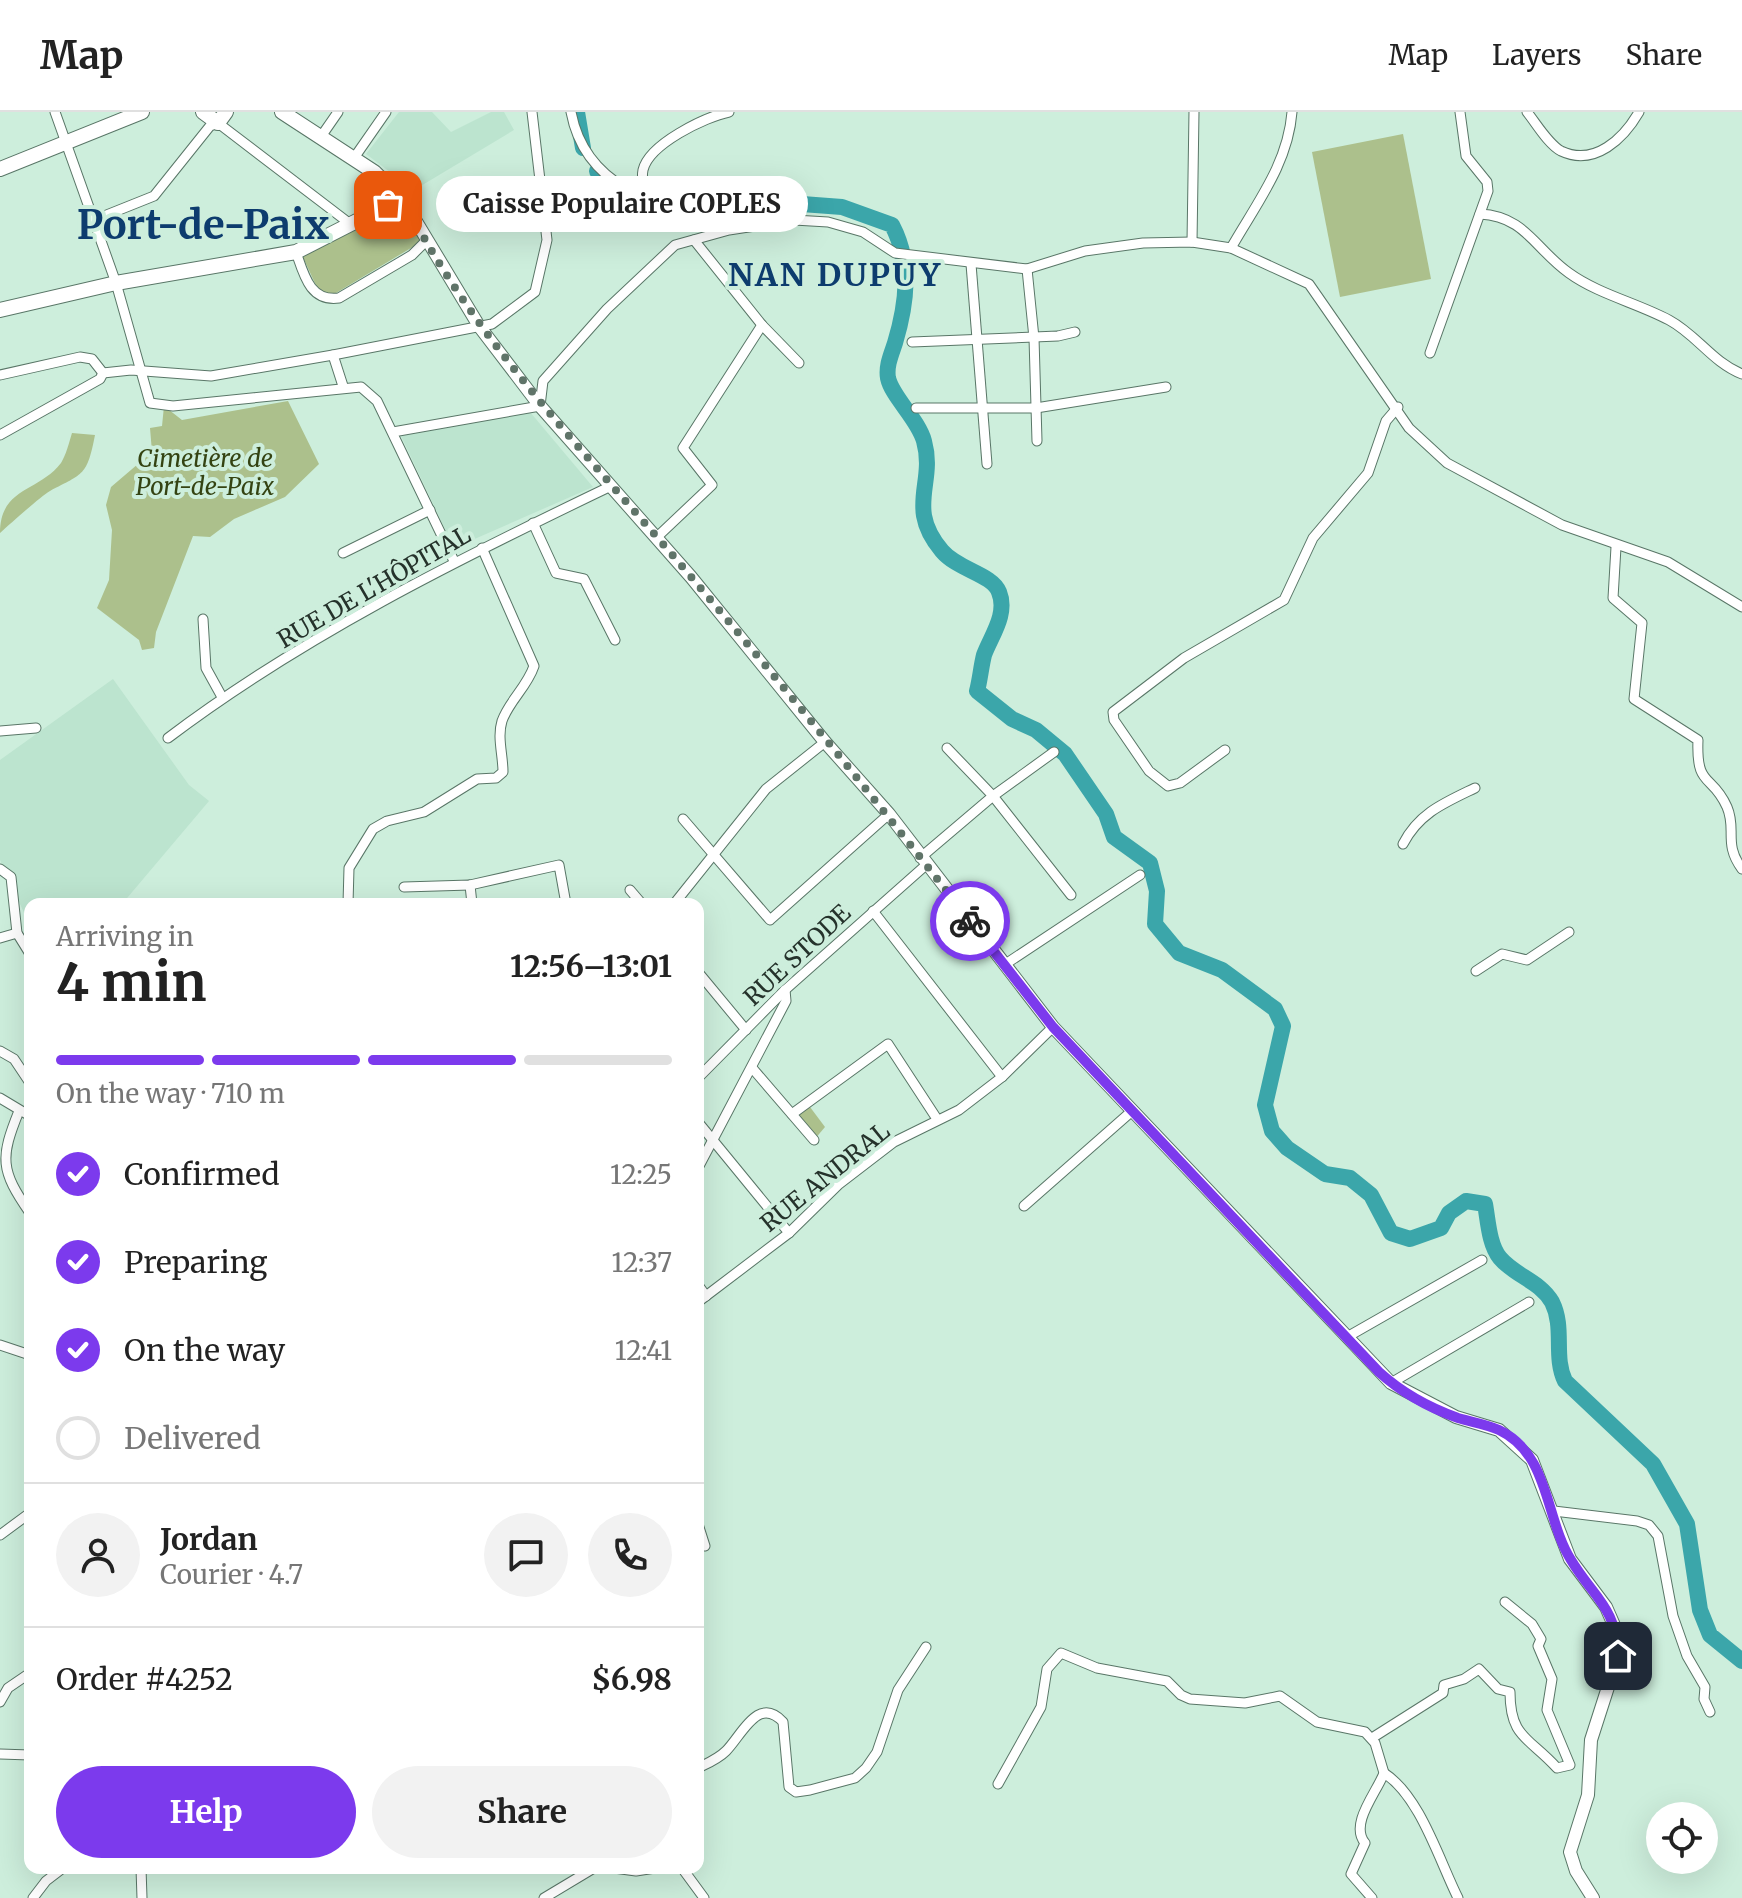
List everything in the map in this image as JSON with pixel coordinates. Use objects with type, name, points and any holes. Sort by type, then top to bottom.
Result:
[{"type":"main road","points":[[0,169],[142,112]]},
{"type":"main road","points":[[203,112],[222,118]]},
{"type":"main road","points":[[282,112],[354,158],[405,203]]},
{"type":"main road","points":[[0,310],[116,283],[296,252],[388,205],[405,203]]},
{"type":"street","points":[[55,112],[116,283],[150,403],[173,406],[343,386],[361,387],[377,401],[454,561]]},
{"type":"street","points":[[320,138],[338,112]]},
{"type":"street","points":[[354,158],[386,112]]},
{"type":"street","points":[[0,435],[91,385],[103,373],[211,376],[492,324],[535,292],[547,240],[532,112]]},
{"type":"street","points":[[571,112],[575,132],[592,159],[645,201],[746,228]]},
{"type":"street","points":[[645,201],[643,169],[656,150],[712,115],[729,112]]},
{"type":"street","points":[[1192,242],[1194,112]]},
{"type":"street","points":[[1231,248],[1280,164],[1290,139],[1292,112]]},
{"type":"street","points":[[1430,353],[1489,186],[1466,156],[1460,112]]},
{"type":"street","points":[[1527,112],[1558,149],[1576,154],[1614,145],[1625,136],[1639,112]]},
{"type":"street","points":[[94,220],[154,196],[210,126],[222,118],[349,223]]},
{"type":"street","points":[[405,203],[425,242],[479,326],[540,406],[889,814],[1053,1027],[1395,1385],[1456,1417],[1499,1430],[1532,1460],[1570,1559],[1606,1607],[1617,1632],[1618,1656],[1591,1740],[1588,1795],[1570,1852],[1576,1871],[1593,1898]]},
{"type":"street","points":[[1480,214],[1499,215],[1515,221],[1548,257],[1572,275],[1670,321],[1722,366],[1742,374]]},
{"type":"street","points":[[540,406],[543,381],[607,309],[675,245],[746,228],[794,220],[828,222],[863,232],[895,253],[913,252],[971,264],[1027,269],[1085,251],[1143,243],[1192,242],[1231,248],[1309,284],[1347,342],[1366,361],[1398,407],[1409,428],[1447,463],[1526,507],[1616,547],[1668,562],[1742,607]]},
{"type":"street","points":[[694,240],[762,325],[799,363]]},
{"type":"street","points":[[296,252],[307,284],[319,297],[328,299],[339,298],[400,262],[425,242]]},
{"type":"street","points":[[971,264],[987,464]]},
{"type":"street","points":[[1027,269],[1034,338],[1037,441]]},
{"type":"street","points":[[656,538],[712,485],[683,448],[762,325]]},
{"type":"street","points":[[912,342],[1034,338],[1075,332]]},
{"type":"street","points":[[333,355],[343,386]]},
{"type":"street","points":[[0,375],[80,357],[92,359],[103,373]]},
{"type":"street","points":[[916,408],[1036,408],[1166,387]]},
{"type":"street","points":[[393,432],[540,406]]},
{"type":"street","points":[[1225,750],[1180,783],[1168,786],[1149,771],[1114,720],[1113,712],[1184,658],[1284,600],[1313,538],[1368,473],[1386,421],[1398,407]]},
{"type":"street","name":"RUE DE L'HÔPITAL","points":[[168,738],[222,697],[454,561],[609,487]]},
{"type":"street","points":[[343,553],[430,510]]},
{"type":"street","points":[[533,523],[556,573],[584,579],[615,640]]},
{"type":"street","points":[[1616,547],[1613,598],[1642,623],[1634,699],[1698,740],[1697,768],[1728,808],[1731,854],[1742,869]]},
{"type":"street","points":[[348,898],[349,868],[373,829],[387,821],[424,812],[477,779],[496,778],[503,772],[500,738],[503,720],[529,682],[534,666],[482,548]]},
{"type":"street","points":[[203,619],[206,668],[222,697]]},
{"type":"street","points":[[0,731],[36,728]]},
{"type":"street","points":[[679,898],[766,789],[825,742]]},
{"type":"street","points":[[947,748],[993,796],[1071,895]]},
{"type":"street","name":"RUE STODE","points":[[704,1072],[785,990],[993,796],[1054,752]]},
{"type":"street","points":[[1403,844],[1412,827],[1426,813],[1475,788]]},
{"type":"street","points":[[683,819],[770,920],[889,814]]},
{"type":"street","points":[[404,887],[470,885],[559,865],[565,898]]},
{"type":"street","points":[[0,869],[11,877],[17,933],[24,944]]},
{"type":"street","points":[[1004,965],[1140,875]]},
{"type":"street","points":[[470,885],[471,898]]},
{"type":"street","points":[[630,890],[637,898]]},
{"type":"street","points":[[873,911],[1002,1077]]},
{"type":"street","points":[[1476,971],[1502,954],[1527,960],[1569,932]]},
{"type":"street","points":[[0,938],[17,933]]},
{"type":"street","points":[[704,982],[746,1030]]},
{"type":"street","points":[[704,1157],[786,1001],[785,990]]},
{"type":"street","name":"RUE ANDRAL","points":[[704,1297],[789,1233],[838,1185],[894,1142],[959,1110],[1002,1077],[1053,1027]]},
{"type":"street","points":[[792,1114],[888,1044],[937,1119]]},
{"type":"street","points":[[0,1051],[14,1059],[24,1074]]},
{"type":"street","points":[[753,1069],[814,1140]]},
{"type":"street","points":[[0,1098],[24,1113]]},
{"type":"street","points":[[19,1111],[2,1151],[8,1178],[24,1203]]},
{"type":"street","points":[[1024,1206],[1132,1111]]},
{"type":"street","points":[[704,1130],[789,1233]]},
{"type":"street","points":[[1347,1337],[1482,1260]]},
{"type":"street","points":[[1395,1385],[1529,1302]]},
{"type":"street","points":[[0,1345],[24,1353]]},
{"type":"street","points":[[1554,1511],[1637,1521],[1649,1525],[1658,1536],[1673,1616],[1687,1656],[1705,1687],[1704,1699],[1710,1712]]},
{"type":"street","points":[[0,1535],[24,1517]]},
{"type":"street","points":[[1372,1738],[1443,1693],[1444,1685],[1464,1679],[1479,1669],[1498,1689],[1510,1692],[1512,1724],[1528,1741],[1535,1743],[1557,1768],[1570,1765],[1547,1710],[1552,1679],[1538,1646],[1541,1639],[1532,1624],[1505,1602]]},
{"type":"street","points":[[704,1765],[715,1760],[753,1716],[764,1712],[777,1715],[783,1722],[789,1787],[796,1792],[855,1778],[877,1752],[898,1690],[926,1647]]},
{"type":"street","points":[[998,1784],[1041,1707],[1047,1669],[1061,1653],[1097,1668],[1167,1681],[1190,1699],[1245,1703],[1280,1696],[1317,1722],[1347,1726],[1372,1738],[1384,1773],[1400,1783],[1413,1804],[1458,1898]]},
{"type":"street","points":[[0,1702],[8,1688],[24,1677]]},
{"type":"street","points":[[0,1754],[24,1755]]},
{"type":"street","points":[[1372,1898],[1354,1881],[1351,1867],[1365,1843],[1360,1837],[1360,1823],[1384,1773]]},
{"type":"street","points":[[33,1898],[57,1874]]},
{"type":"street","points":[[141,1874],[142,1898]]},
{"type":"street","points":[[544,1898],[584,1874]]},
{"type":"street","points":[[686,1874],[704,1898]]},
{"type":"shaded area","points":[[399,112],[432,112],[451,132],[491,112],[504,112],[514,130],[414,190],[366,154]]},
{"type":"shaded area","points":[[530,412],[593,487],[454,548],[401,436]]},
{"type":"shaded area","points":[[113,679],[189,785],[209,801],[127,898],[24,898],[24,913],[0,860],[0,760]]},
{"type":"green space","points":[[1403,134],[1431,279],[1340,297],[1312,152]]},
{"type":"green space","points":[[404,206],[421,242],[331,296],[319,292],[301,253],[388,207]]},
{"type":"green space","name":"Cimetière de Port-de-Paix","points":[[288,401],[319,464],[285,497],[234,519],[210,537],[193,536],[156,632],[154,648],[142,650],[139,640],[97,608],[109,580],[112,530],[106,505],[111,487],[152,452],[150,428],[162,426],[164,406],[182,420]]},
{"type":"green space","points":[[72,433],[95,435],[82,472],[45,494],[0,533],[6,507],[61,463]]},
{"type":"green space","points":[[807,1103],[825,1127],[814,1140],[792,1114]]},
{"type":"waterway","points":[[577,112],[583,148]]},
{"type":"waterway","points":[[597,171],[649,217],[708,225],[802,204],[842,207],[892,225],[903,254],[906,283],[899,328],[888,365],[888,378],[924,441],[927,456],[925,521],[942,551],[989,581],[999,592],[1001,600],[998,625],[984,655],[977,691],[1012,719],[1036,730],[1065,754],[1106,814],[1114,837],[1150,863],[1157,891],[1155,924],[1179,953],[1222,970],[1275,1009],[1283,1026],[1265,1105],[1272,1131],[1287,1148],[1325,1174],[1350,1178],[1371,1195],[1391,1233],[1410,1239],[1441,1228],[1449,1213],[1466,1201],[1485,1204],[1496,1253],[1513,1270],[1541,1289],[1552,1302],[1558,1322],[1560,1362],[1565,1381],[1653,1464],[1687,1524],[1700,1610],[1710,1635],[1742,1661]]},
{"type":"way so far","points":[[388,205],[405,203],[425,242],[479,326],[540,406],[691,577],[825,742],[889,814],[970,921]]},
{"type":"place","name":"Caisse Populaire COPLES","points":[[388,205]]},
{"type":"district","name":"Port-de-Paix","points":[[203,225]]},
{"type":"district","name":"NAN DUPUY","points":[[835,275]]},
{"type":"route","points":[[970,921],[1053,1027],[1379,1372],[1398,1388],[1456,1417],[1499,1430],[1532,1460],[1570,1559],[1606,1607],[1617,1632],[1618,1656]]}]
